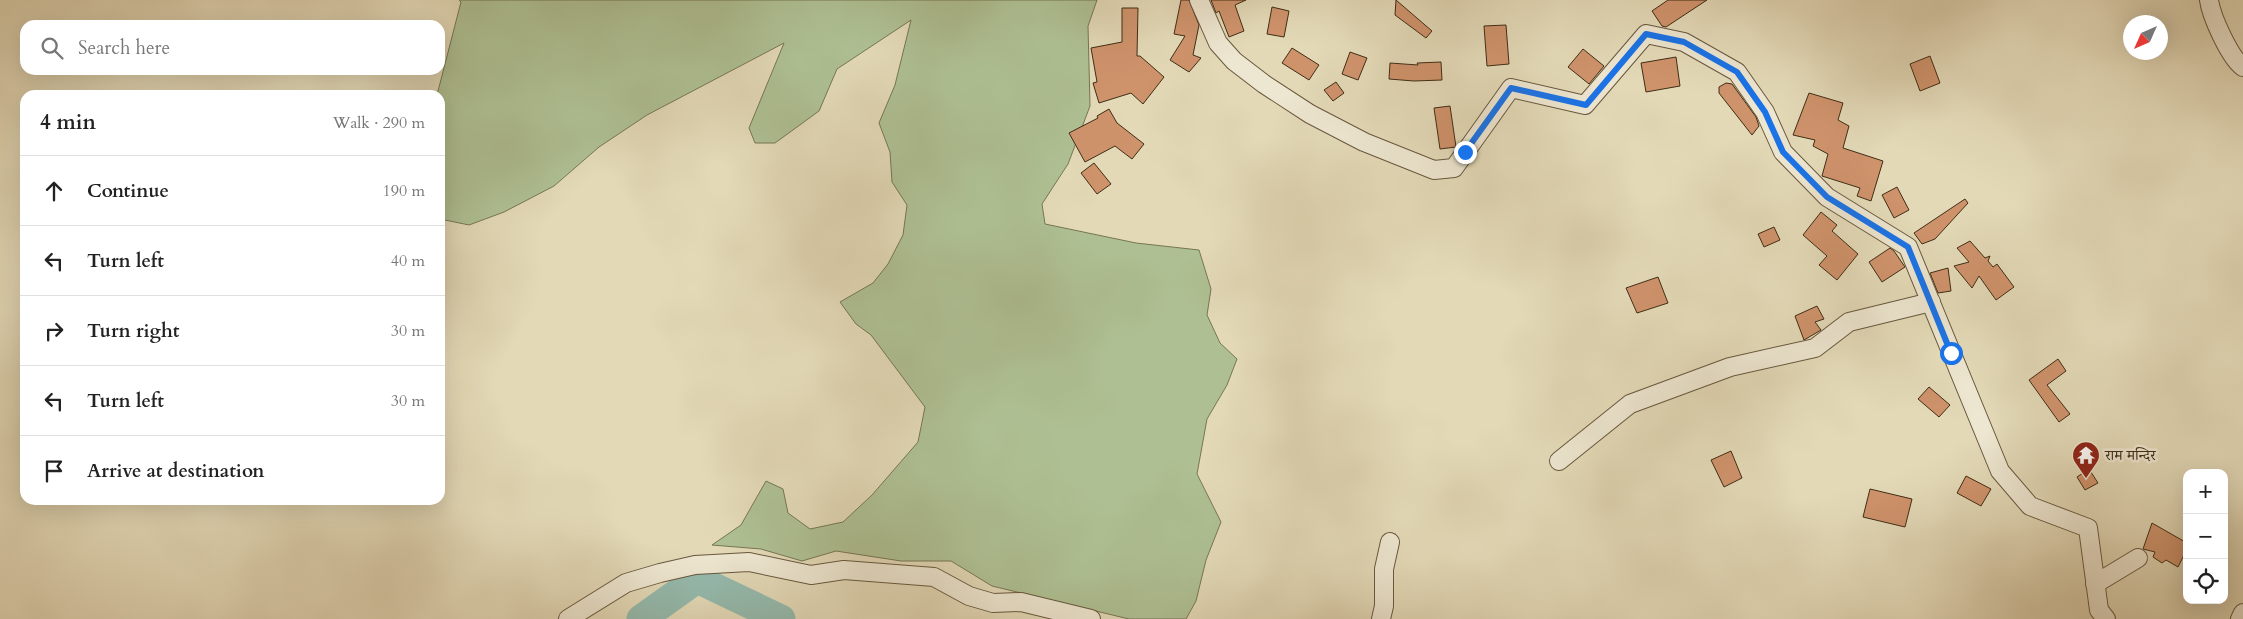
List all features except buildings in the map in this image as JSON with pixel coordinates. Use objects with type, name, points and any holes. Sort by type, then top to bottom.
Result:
[{"type":"street","points":[[1199,0],[1218,43],[1234,61],[1264,84],[1310,114],[1364,142],[1434,170],[1454,168],[1511,88],[1586,105],[1646,34],[1684,42],[1737,72],[1765,112],[1783,152],[1827,197],[1908,247],[2000,470],[2030,506],[2088,528],[2099,610],[2106,619]]},
{"type":"street","points":[[2209,0],[2222,35],[2237,63],[2243,67]]},
{"type":"street","points":[[1559,461],[1630,404],[1730,367],[1814,348],[1849,322],[1930,302]]},
{"type":"street","points":[[1381,619],[1384,606],[1384,569],[1390,542]]},
{"type":"street","points":[[2095,584],[2138,558]]},
{"type":"street","points":[[568,619],[626,583],[651,575],[695,565],[749,562],[811,575],[844,570],[934,577],[969,596],[993,603],[1021,602],[1091,619]]},
{"type":"street","points":[[2240,619],[2243,613]]},
{"type":"green space","points":[[459,0],[1097,0],[1088,26],[1090,106],[1068,164],[1042,204],[1045,224],[1136,243],[1199,250],[1211,289],[1207,315],[1220,343],[1237,359],[1227,385],[1207,419],[1197,474],[1221,522],[1206,560],[1196,601],[1186,619],[1129,619],[992,586],[951,561],[901,561],[836,551],[802,561],[761,549],[712,545],[741,525],[766,481],[783,489],[788,513],[810,529],[843,522],[872,495],[918,442],[925,407],[871,335],[856,324],[840,302],[873,283],[888,264],[903,235],[907,205],[892,182],[890,152],[879,123],[895,85],[911,20],[837,69],[819,111],[775,143],[755,143],[749,128],[784,43],[647,115],[599,147],[554,186],[504,212],[469,225],[445,220],[445,90],[438,90],[442,75],[445,75],[445,64],[461,2]]},
{"type":"waterway","points":[[641,619],[697,579],[781,619]]},
{"type":"place","name":"राम मन्दिर","points":[[2086,479]]},
{"type":"route","points":[[1465,152],[1511,88],[1586,105],[1646,34],[1684,42],[1737,72],[1765,112],[1783,152],[1827,197],[1908,247],[1951,353]]}]
